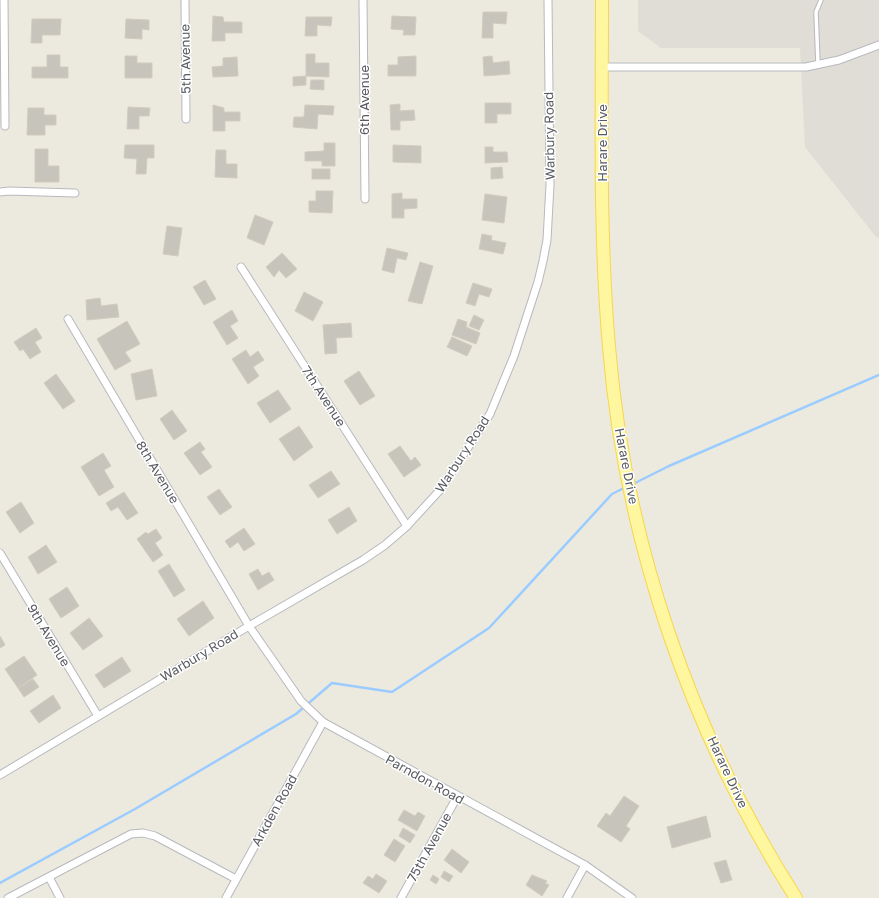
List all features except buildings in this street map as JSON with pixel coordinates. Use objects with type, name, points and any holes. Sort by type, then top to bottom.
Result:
[{"type":"main road","name":"Harare Drive","points":[[602,0],[603,207],[609,348],[627,472],[650,575],[687,681],[719,757],[737,795],[776,867],[796,898]]},
{"type":"street","points":[[4,0],[5,126]]},
{"type":"street","name":"5th Avenue","points":[[185,0],[186,119]]},
{"type":"street","name":"6th Avenue","points":[[363,0],[365,199]]},
{"type":"street","name":"Warbury Road","points":[[0,775],[249,626],[363,560],[385,545],[406,526],[440,490],[490,414],[514,356],[538,282],[547,240],[550,185],[548,0]]},
{"type":"street","points":[[602,67],[806,67],[839,60],[879,45]]},
{"type":"street","points":[[0,192],[9,191],[75,194]]},
{"type":"street","name":"7th Avenue","points":[[241,267],[406,526]]},
{"type":"street","name":"8th Avenue","points":[[68,319],[249,626]]},
{"type":"street","name":"9th Avenue","points":[[0,553],[98,716]]},
{"type":"street","name":"Parndon Road","points":[[249,626],[301,701],[323,722],[457,797],[585,865],[632,898]]},
{"type":"street","name":"Arkden Road","points":[[226,898],[323,722]]},
{"type":"street","name":"75th Avenue","points":[[401,898],[457,797]]},
{"type":"street","points":[[8,898],[131,834],[143,833],[155,836],[236,879]]},
{"type":"street","points":[[567,898],[585,865]]},
{"type":"street","points":[[49,877],[60,898]]},
{"type":"lane","points":[[818,64],[816,12],[821,0]]},
{"type":"shaded area","points":[[638,0],[879,0],[879,238],[876,237],[805,147],[800,48],[661,48],[638,31]]},
{"type":"waterway","points":[[633,484],[669,466],[879,375]]},
{"type":"waterway","points":[[0,883],[135,809],[296,714],[332,683],[392,692],[489,628],[612,494],[626,487]]}]
